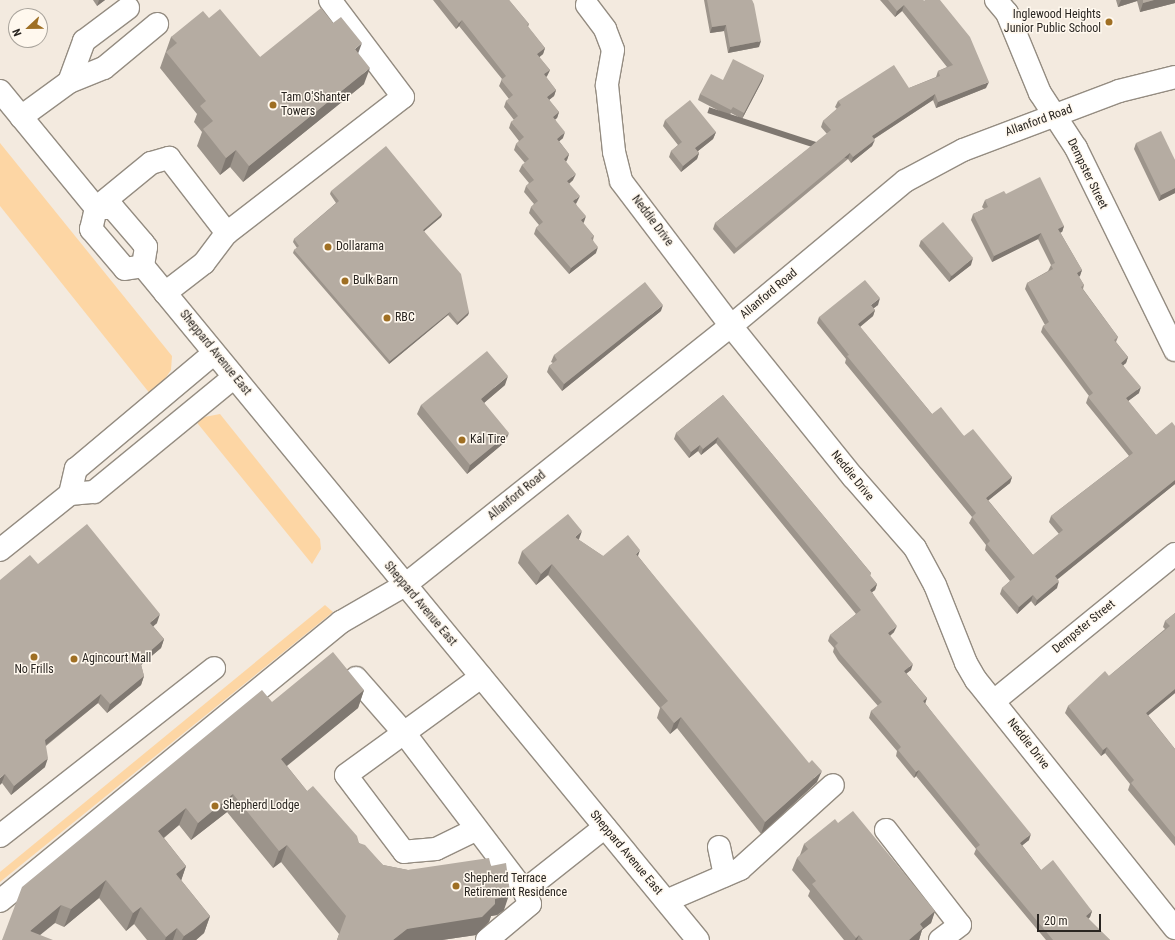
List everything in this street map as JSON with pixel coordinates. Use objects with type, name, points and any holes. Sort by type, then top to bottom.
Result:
[{"type":"street","points":[[165,293],[204,263],[227,233],[403,97],[330,0]]},
{"type":"street","name":"Dempster Street","points":[[996,0],[1007,13],[1040,93],[1056,115],[1076,148],[1175,350]]},
{"type":"street","name":"Neddie Drive","points":[[587,5],[605,29],[612,50],[606,85],[614,152],[621,181],[731,326],[853,477],[915,548],[935,585],[966,663],[976,680],[1175,928]]},
{"type":"street","points":[[69,82],[84,41],[128,8]]},
{"type":"street","points":[[21,117],[69,82],[104,68],[157,24]]},
{"type":"street","name":"Allanford Road","points":[[0,901],[341,622],[405,585],[731,326],[892,191],[914,176],[963,150],[1119,91],[1175,77]]},
{"type":"street","points":[[0,92],[96,208]]},
{"type":"street","points":[[96,208],[113,208],[138,237],[146,247],[143,266],[125,269],[91,228],[96,208],[151,163],[169,158],[227,233]]},
{"type":"street","name":"Sheppard Avenue East","points":[[143,266],[698,940]]},
{"type":"street","points":[[70,494],[76,468],[214,353]]},
{"type":"street","points":[[0,550],[70,494],[94,492],[234,377]]},
{"type":"street","name":"Dempster Street","points":[[994,701],[1175,554]]},
{"type":"street","points":[[0,836],[214,668]]},
{"type":"street","points":[[475,830],[436,849],[404,852],[346,776],[481,677]]},
{"type":"street","points":[[356,678],[405,734],[475,830],[524,891],[530,904],[487,940]]},
{"type":"street","points":[[666,901],[740,869],[833,785]]},
{"type":"street","points":[[524,891],[605,828]]},
{"type":"street","points":[[886,830],[960,925],[940,940]]},
{"type":"street","points":[[719,847],[725,875]]},
{"type":"shaded area","points":[[0,143],[172,356],[171,370],[160,386],[151,395],[0,206]]},
{"type":"shaded area","points":[[220,414],[320,539],[321,549],[312,564],[194,419]]},
{"type":"shaded area","points":[[325,605],[333,612],[0,882],[0,872]]},
{"type":"building","points":[[440,0],[509,0],[529,24],[527,25],[545,48],[537,54],[550,70],[544,74],[556,90],[547,97],[559,112],[553,117],[565,132],[557,139],[569,154],[564,159],[576,174],[567,181],[580,196],[573,201],[586,216],[581,220],[594,236],[591,238],[598,247],[571,268],[536,228],[543,222],[531,207],[538,201],[526,186],[534,180],[522,165],[529,159],[516,144],[524,137],[511,122],[518,116],[506,101],[513,95],[501,80],[506,76],[462,20],[459,23]]},
{"type":"building","points":[[707,0],[752,0],[761,41],[730,47],[726,25],[712,27]]},
{"type":"building","points":[[888,0],[940,0],[970,37],[989,82],[938,102],[935,94],[872,136],[875,140],[853,157],[850,153],[736,248],[715,223],[831,130],[823,121],[841,105],[838,101],[894,65],[909,88],[940,76],[938,71],[953,65],[904,5],[897,11]]},
{"type":"building","points":[[1143,0],[1154,0],[1143,3]]},
{"type":"building","name":"Tam O'Shanter Towers","points":[[321,8],[333,23],[341,17],[362,43],[355,49],[370,68],[249,166],[236,150],[226,158],[203,129],[213,121],[200,106],[206,101],[166,52],[177,43],[171,37],[203,11],[209,18],[220,9],[260,57]]},
{"type":"building","points":[[733,59],[764,75],[744,113],[733,107],[731,110],[700,94],[711,74],[723,80]]},
{"type":"building","points":[[690,100],[716,132],[695,148],[699,153],[683,166],[671,151],[682,142],[665,120]]},
{"type":"building","points":[[1161,131],[1175,160],[1175,188],[1161,195],[1136,143]]},
{"type":"building","points":[[386,146],[442,214],[423,230],[461,274],[469,312],[458,322],[450,312],[390,361],[294,250],[299,246],[294,239],[339,201],[331,191]]},
{"type":"building","points":[[1040,177],[1064,226],[1058,229],[1082,270],[1077,273],[1084,285],[1081,287],[1118,337],[1114,340],[1128,357],[1121,363],[1141,387],[1126,398],[1156,435],[1172,422],[1175,426],[1175,480],[1055,576],[1059,581],[1037,600],[1033,595],[1019,607],[1002,588],[1015,577],[987,544],[990,541],[972,517],[976,513],[847,356],[849,355],[819,317],[865,280],[880,298],[871,305],[875,310],[858,324],[932,414],[941,407],[964,436],[973,429],[1012,477],[986,498],[1033,555],[1063,530],[1051,516],[1133,453],[1088,397],[1093,393],[1043,326],[1049,322],[1027,283],[1053,269],[1051,265],[1055,263],[1041,233],[994,256],[973,214],[988,207],[985,200],[1004,191],[1006,194]]},
{"type":"building","points":[[943,222],[973,258],[952,276],[922,240]]},
{"type":"building","points":[[645,282],[663,305],[564,384],[549,366],[557,360],[554,355]]},
{"type":"building","points":[[487,351],[508,376],[481,399],[509,433],[470,465],[421,405]]},
{"type":"building","points":[[723,395],[871,573],[870,575],[877,584],[870,590],[897,626],[888,633],[913,664],[904,671],[927,698],[923,701],[1031,834],[1020,843],[1041,870],[1053,860],[1092,911],[1086,916],[1110,940],[1053,940],[976,848],[980,845],[919,770],[916,772],[898,750],[901,747],[871,711],[882,702],[840,654],[835,646],[838,643],[830,635],[861,610],[718,437],[703,449],[700,445],[691,452],[676,433]]},
{"type":"building","points":[[568,514],[582,531],[575,537],[603,556],[628,535],[640,550],[636,554],[809,763],[812,760],[822,771],[765,822],[681,717],[674,723],[661,707],[668,701],[552,564],[541,574],[522,551]]},
{"type":"building","name":"Agincourt Mall","points":[[87,524],[160,614],[150,623],[164,639],[140,660],[144,676],[110,704],[101,694],[45,740],[48,758],[14,786],[5,774],[0,778],[0,580],[30,555],[38,564]]},
{"type":"building","points":[[1175,613],[1175,689],[1146,713],[1175,749],[1175,837],[1131,783],[1134,780],[1107,747],[1103,750],[1068,706],[1105,671],[1109,676],[1170,626],[1165,621]]},
{"type":"building","points":[[333,652],[364,690],[281,759],[307,791],[313,786],[357,836],[359,843],[365,845],[383,865],[408,870],[489,858],[491,866],[506,863],[510,892],[504,897],[495,899],[495,904],[482,917],[407,929],[393,940],[337,940],[346,916],[287,845],[279,851],[233,794],[198,823],[186,808],[158,831],[186,866],[176,874],[210,916],[184,936],[177,928],[166,937],[141,907],[133,913],[106,880],[71,909],[61,905],[30,931],[53,940],[2,940],[22,887],[262,690],[272,702]]},
{"type":"building","points":[[853,811],[935,911],[920,924],[923,928],[909,940],[863,940],[859,935],[856,938],[812,884],[816,881],[797,858],[808,849],[804,844],[835,819],[838,823]]},
{"type":"place","name":"Inglewood Heights Junior Public School","points":[[1109,22]]},
{"type":"place","name":"Tam O'Shanter Towers","points":[[273,105]]},
{"type":"place","name":"Dollarama","points":[[328,247]]},
{"type":"place","name":"Bulk Barn","points":[[345,281]]},
{"type":"place","name":"RBC","points":[[387,318]]},
{"type":"place","name":"Kal Tire","points":[[462,440]]},
{"type":"place","name":"No Frills","points":[[34,657]]},
{"type":"place","name":"Agincourt Mall","points":[[74,659]]},
{"type":"place","name":"Shepherd Lodge","points":[[215,806]]},
{"type":"place","name":"Shepherd Terrace Retirement Residence","points":[[456,886]]}]
